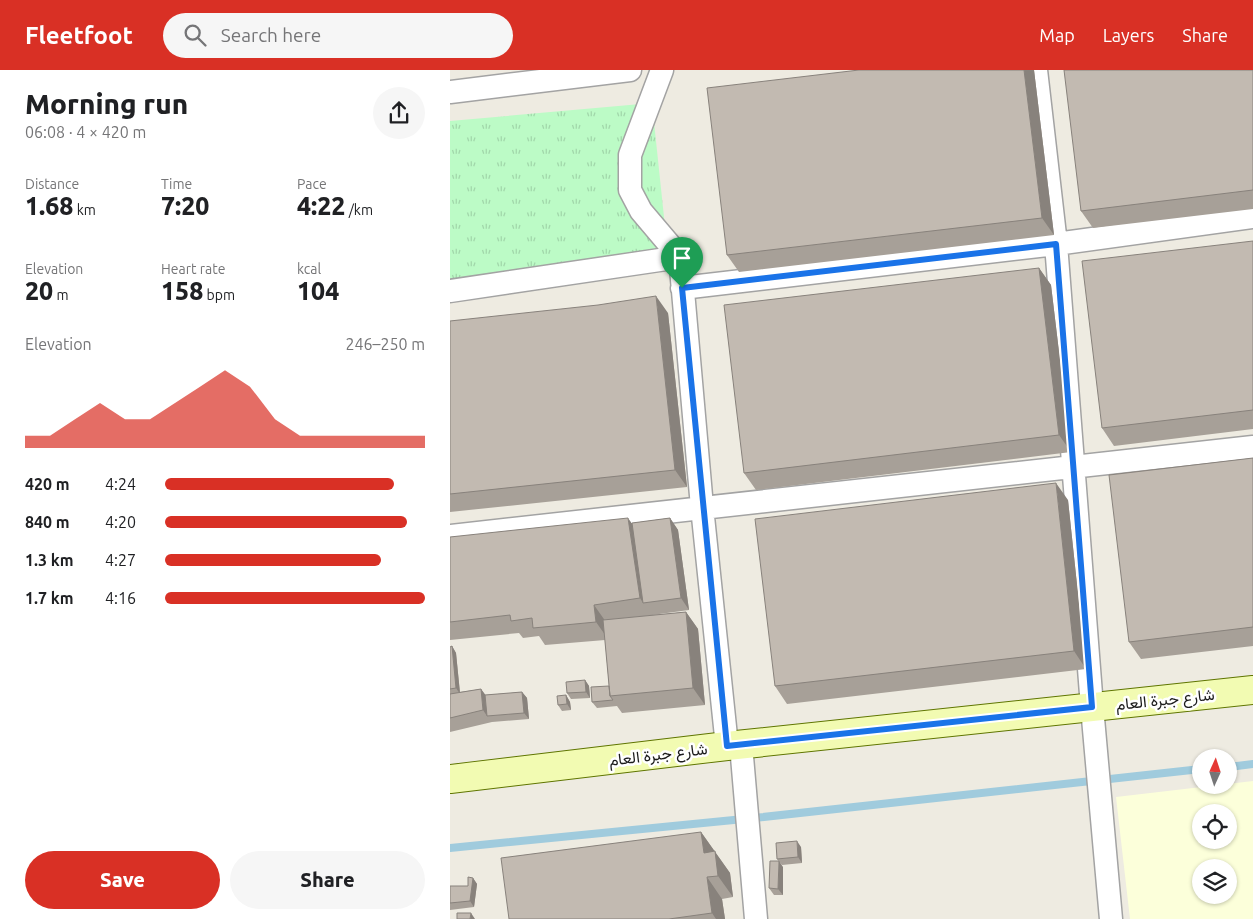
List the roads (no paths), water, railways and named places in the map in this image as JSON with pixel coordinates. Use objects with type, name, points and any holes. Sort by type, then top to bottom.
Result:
[{"type":"main road","name":"شارع جبرة العام","points":[[450,779],[734,745],[1253,690]]},
{"type":"street","points":[[450,92],[630,70]]},
{"type":"street","points":[[662,70],[630,155],[630,190],[641,211],[680,257],[702,507],[756,919]]},
{"type":"street","points":[[1036,70],[1056,244],[1092,707],[1111,919]]},
{"type":"street","points":[[682,288],[1056,244],[1253,217]]},
{"type":"street","points":[[450,291],[680,257]]},
{"type":"street","points":[[450,536],[1253,447]]},
{"type":"waterway","points":[[1238,766],[1253,764]]},
{"type":"waterway","points":[[450,848],[754,818],[1192,770]]}]
